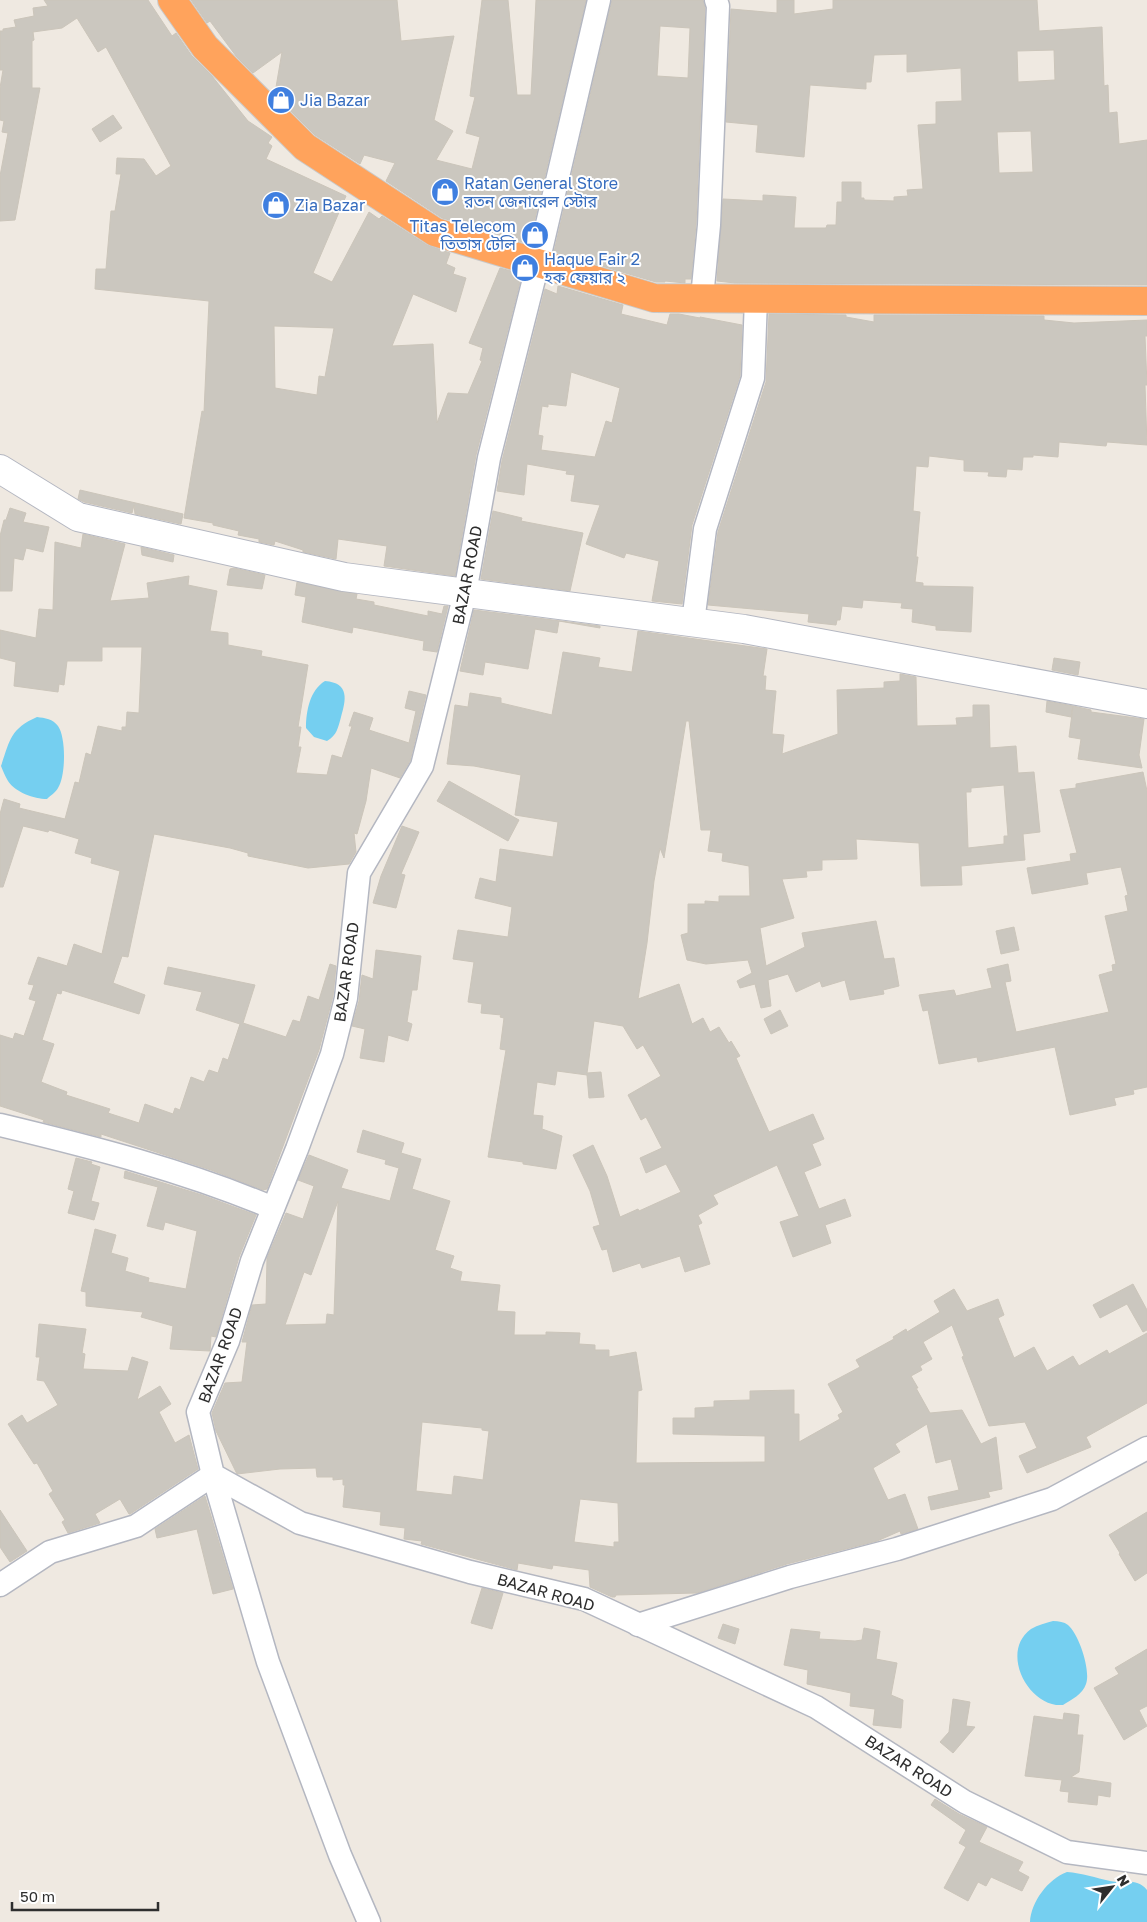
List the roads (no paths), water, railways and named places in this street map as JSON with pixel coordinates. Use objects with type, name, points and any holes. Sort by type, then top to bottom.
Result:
[{"type":"highway","points":[[172,0],[205,47],[305,147],[435,232],[654,298],[1147,301]]},
{"type":"street","name":"BAZAR ROAD","points":[[599,0],[538,263],[489,458],[465,592],[422,766],[360,872],[346,998],[334,1044],[297,1149],[252,1261],[228,1341],[198,1412],[213,1475],[300,1523],[470,1572],[584,1599],[816,1707],[965,1802],[1067,1852],[1147,1862]]},
{"type":"street","points":[[702,298],[709,225],[710,165],[716,91],[718,6],[716,0]]},
{"type":"street","points":[[693,622],[705,529],[752,378],[756,299]]},
{"type":"street","points":[[0,469],[78,517],[344,577],[744,629],[1147,704]]},
{"type":"street","points":[[0,1125],[167,1170],[230,1190],[273,1208]]},
{"type":"street","points":[[638,1625],[790,1577],[897,1549],[1052,1499],[1147,1448]]},
{"type":"street","points":[[0,1585],[50,1552],[136,1526],[213,1475],[268,1662],[340,1855],[369,1922]]},
{"type":"water","points":[[325,681],[339,685],[345,699],[337,731],[327,741],[314,737],[306,728],[312,695]]},
{"type":"water","points":[[37,717],[49,719],[58,726],[61,731],[64,747],[64,766],[61,782],[47,799],[36,798],[20,792],[8,781],[1,766],[12,736],[21,726]]},
{"type":"water","points":[[1053,1621],[1065,1623],[1072,1630],[1080,1644],[1087,1671],[1086,1684],[1082,1691],[1063,1705],[1051,1704],[1039,1698],[1022,1677],[1018,1664],[1018,1651],[1022,1639],[1031,1629]]},
{"type":"water","points":[[1067,1872],[1084,1874],[1115,1882],[1135,1882],[1143,1886],[1147,1890],[1147,1922],[1030,1922],[1037,1899],[1042,1892],[1053,1880]]},
{"type":"place","name":"Jia Bazar","points":[[281,100]]},
{"type":"place","name":"Ratan General Store রতন জেনারেল স্টোর","points":[[445,192]]},
{"type":"place","name":"Zia Bazar","points":[[276,205]]},
{"type":"place","name":"Titas Telecom তিতাস টেলি","points":[[535,235]]},
{"type":"place","name":"Haque Fair 2 হক ফেয়ার ২","points":[[525,268]]}]
